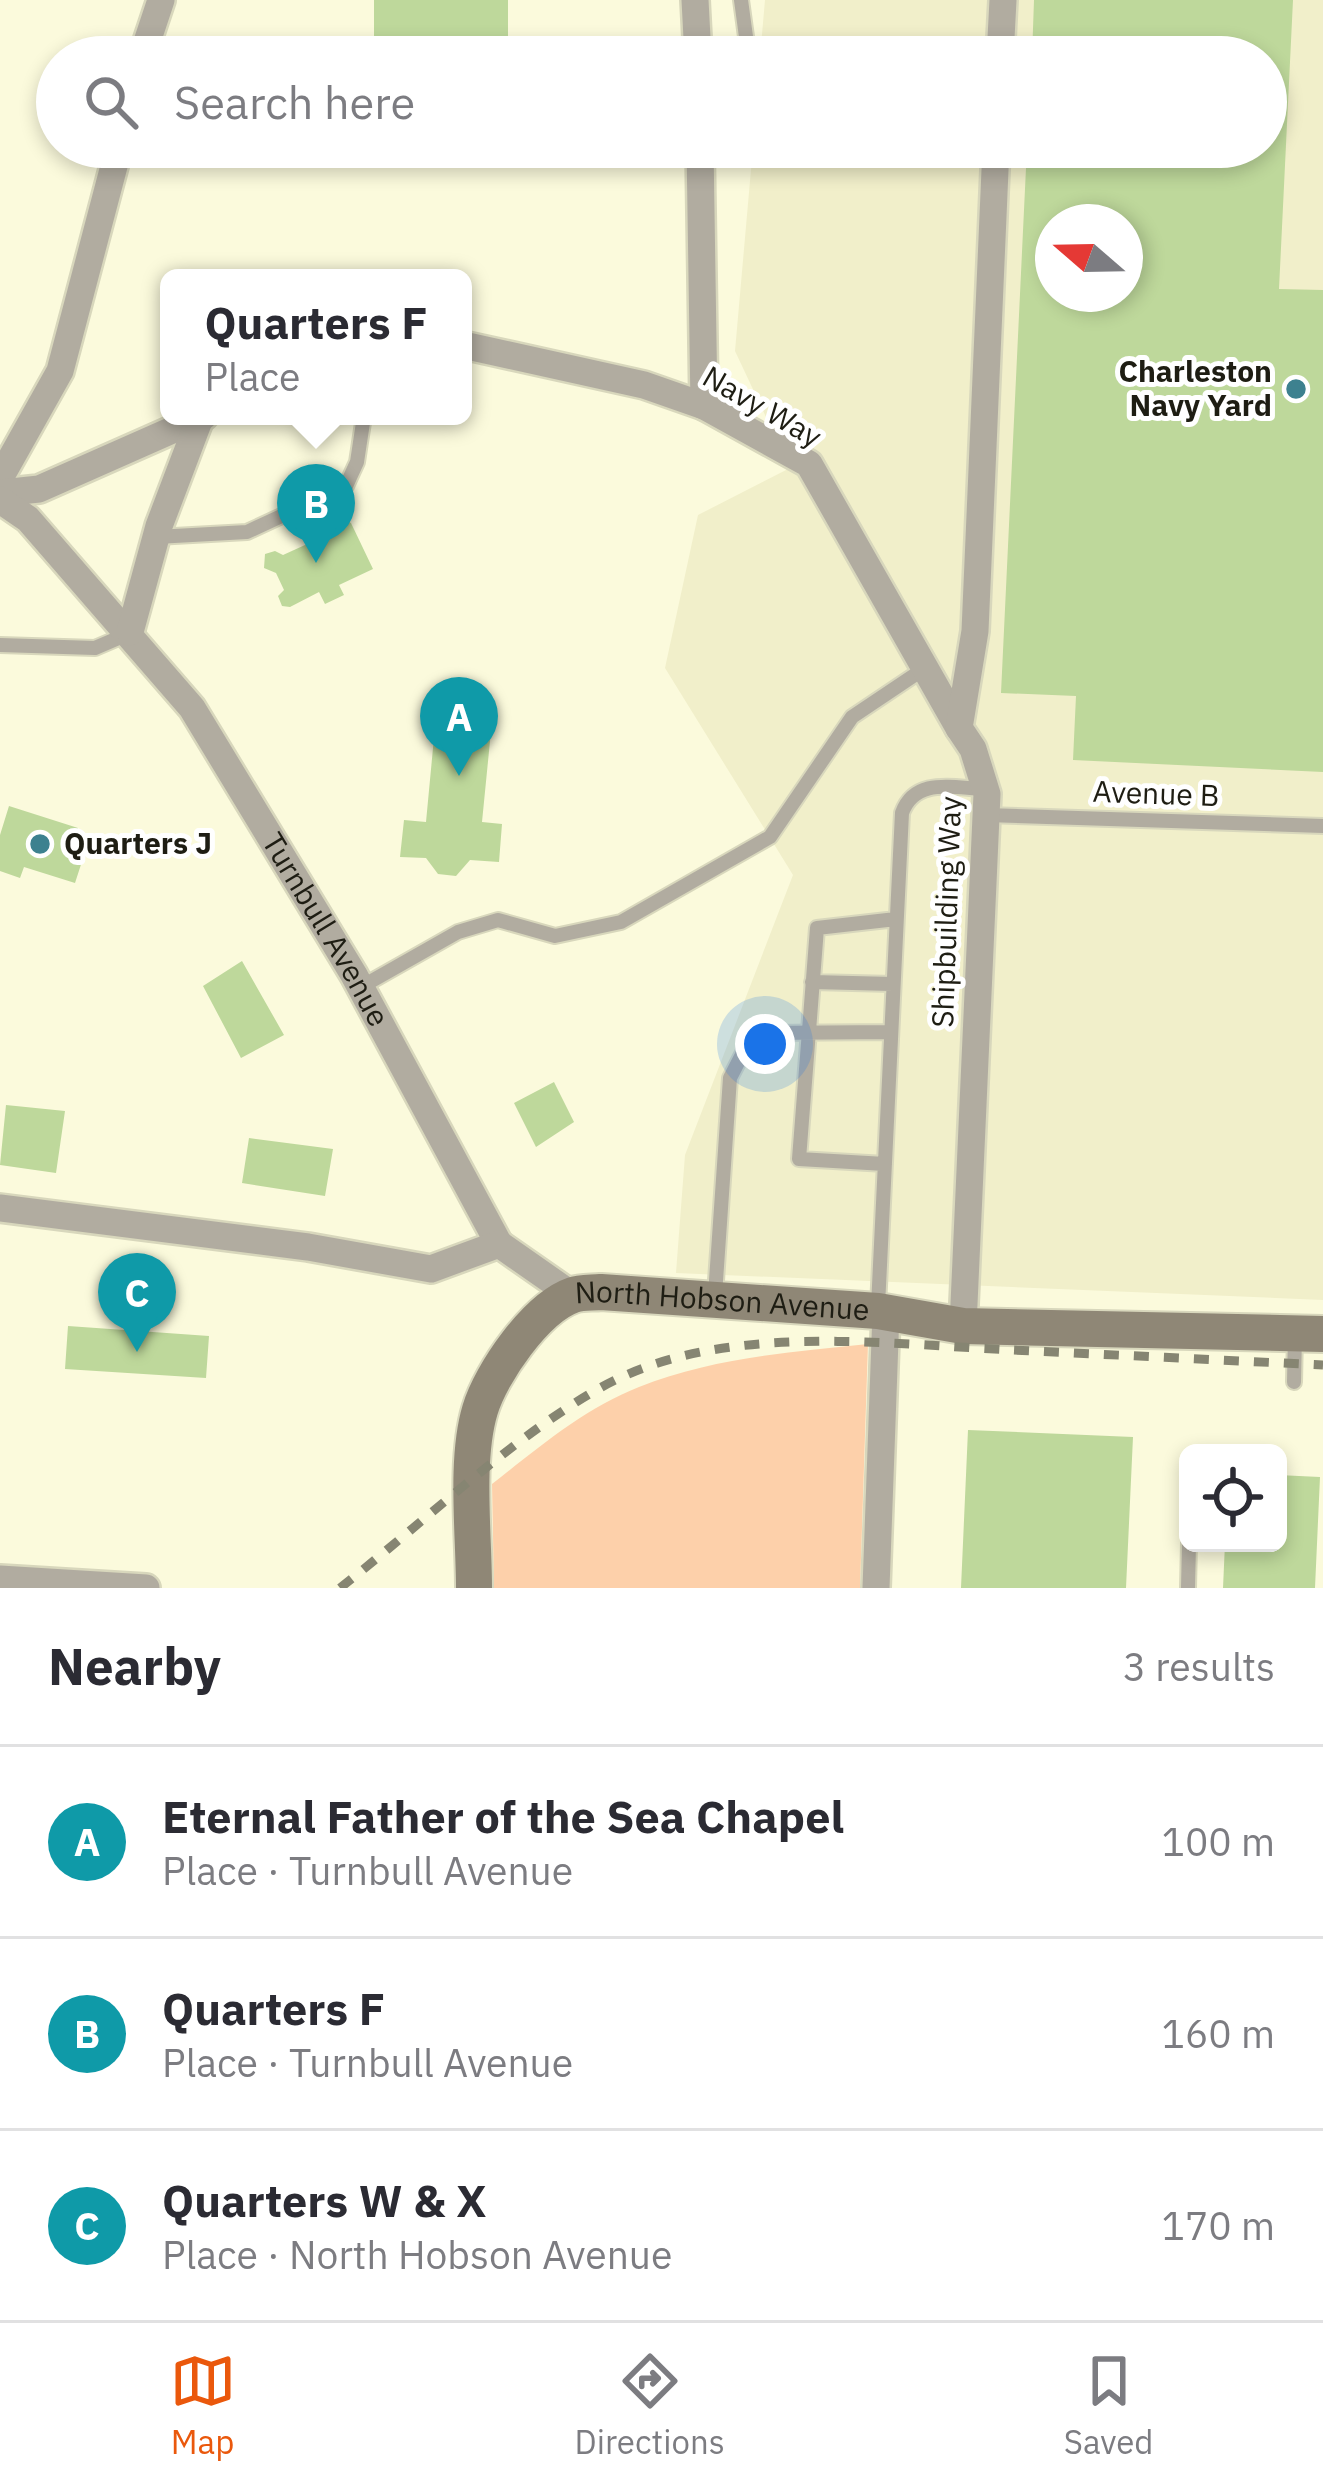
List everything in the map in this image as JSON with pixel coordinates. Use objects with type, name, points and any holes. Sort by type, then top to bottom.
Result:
[{"type":"street","points":[[149,36],[161,0]]},
{"type":"street","points":[[695,0],[697,36]]},
{"type":"street","points":[[1001,36],[1003,0]]},
{"type":"street","points":[[113,168],[61,370],[1,478],[39,489],[184,425]]},
{"type":"street","points":[[700,168],[704,406]]},
{"type":"street","points":[[959,728],[975,631],[995,168]]},
{"type":"street","name":"Navy Way","points":[[472,347],[595,371],[704,406],[808,464],[959,728]]},
{"type":"street","points":[[130,632],[155,538],[199,425]]},
{"type":"street","name":"Turnbull Avenue","points":[[1,478],[28,520],[192,708],[361,987],[499,1244]]},
{"type":"street","name":"Shipbuilding Way","points":[[959,728],[973,749],[986,802],[963,1326]]},
{"type":"street","points":[[0,1208],[308,1247],[430,1269],[499,1244]]},
{"type":"street","name":"North Hobson Avenue","points":[[499,1244],[572,1295],[601,1292],[882,1312],[963,1326],[1309,1334]]},
{"type":"street","points":[[474,1588],[480,1411],[495,1376],[521,1339],[544,1314],[572,1295]]},
{"type":"street","points":[[876,1588],[882,1312]]},
{"type":"street","points":[[0,1580],[146,1588]]},
{"type":"lane","points":[[741,0],[746,36]]},
{"type":"lane","points":[[155,538],[247,532],[346,486],[357,462],[363,425]]},
{"type":"lane","points":[[0,645],[94,648],[130,632]]},
{"type":"lane","points":[[361,987],[458,932],[498,920],[555,936],[621,922],[770,837],[852,717],[925,668]]},
{"type":"lane","name":"Avenue B","points":[[896,919],[900,827],[908,798],[919,789],[933,787],[986,802],[1323,826]]},
{"type":"lane","points":[[882,1312],[896,919],[817,928],[800,1159],[885,1164]]},
{"type":"lane","points":[[812,982],[893,984]]},
{"type":"lane","points":[[714,1300],[730,1078],[747,1045],[762,1033],[891,1032]]},
{"type":"lane","points":[[1294,1382],[1309,1334]]},
{"type":"lane","points":[[1188,1588],[1189,1552]]},
{"type":"shaded area","points":[[765,0],[1323,0],[1323,1300],[676,1273],[685,1155],[793,875],[665,668],[698,515],[790,468],[735,351],[751,168],[1287,168],[1287,36],[762,36]]},
{"type":"shaded area","points":[[868,1344],[860,1588],[494,1588],[492,1484],[581,1417],[639,1387],[695,1369]]},
{"type":"building","points":[[374,0],[508,0],[508,36],[374,36]]},
{"type":"building","points":[[1034,0],[1293,0],[1287,124],[1287,36],[1033,36]]},
{"type":"building","points":[[1026,168],[1285,168],[1279,289],[1323,290],[1323,772],[1073,760],[1076,696],[1001,693]]},
{"type":"building","points":[[341,518],[351,523],[373,569],[339,585],[344,595],[325,604],[319,592],[290,607],[282,606],[278,596],[284,590],[276,573],[264,568],[265,554],[283,555],[327,535],[331,523]]},
{"type":"building","points":[[445,711],[487,715],[485,731],[491,731],[482,822],[502,824],[499,862],[470,860],[456,876],[438,874],[426,858],[400,857],[404,820],[426,822],[435,727],[444,728]]},
{"type":"building","name":"Quarters J","points":[[9,806],[78,828],[74,842],[87,846],[75,883],[24,867],[20,878],[0,871],[0,835]]},
{"type":"building","points":[[242,961],[284,1035],[241,1058],[203,986]]},
{"type":"building","points":[[554,1082],[574,1122],[536,1147],[514,1103]]},
{"type":"building","points":[[6,1105],[65,1111],[56,1173],[0,1165]]},
{"type":"building","points":[[249,1138],[333,1149],[325,1196],[242,1183]]},
{"type":"building","points":[[68,1326],[209,1336],[206,1378],[65,1369]]},
{"type":"building","points":[[968,1430],[1133,1437],[1126,1588],[961,1588]]},
{"type":"building","points":[[1287,1475],[1320,1477],[1315,1588],[1223,1588],[1225,1552],[1287,1552]]},
{"type":"railway","points":[[340,1588],[500,1456],[567,1408],[647,1367],[696,1353],[748,1345],[856,1342],[1323,1365]]},
{"type":"place","name":"Charleston Navy Yard","points":[[1296,389]]},
{"type":"place","name":"Quarters F","points":[[316,563]]},
{"type":"place","name":"Eternal Father of the Sea Chapel","points":[[459,776]]},
{"type":"place","name":"Quarters J","points":[[40,844]]},
{"type":"place","name":"Quarters W & X","points":[[137,1352]]}]
